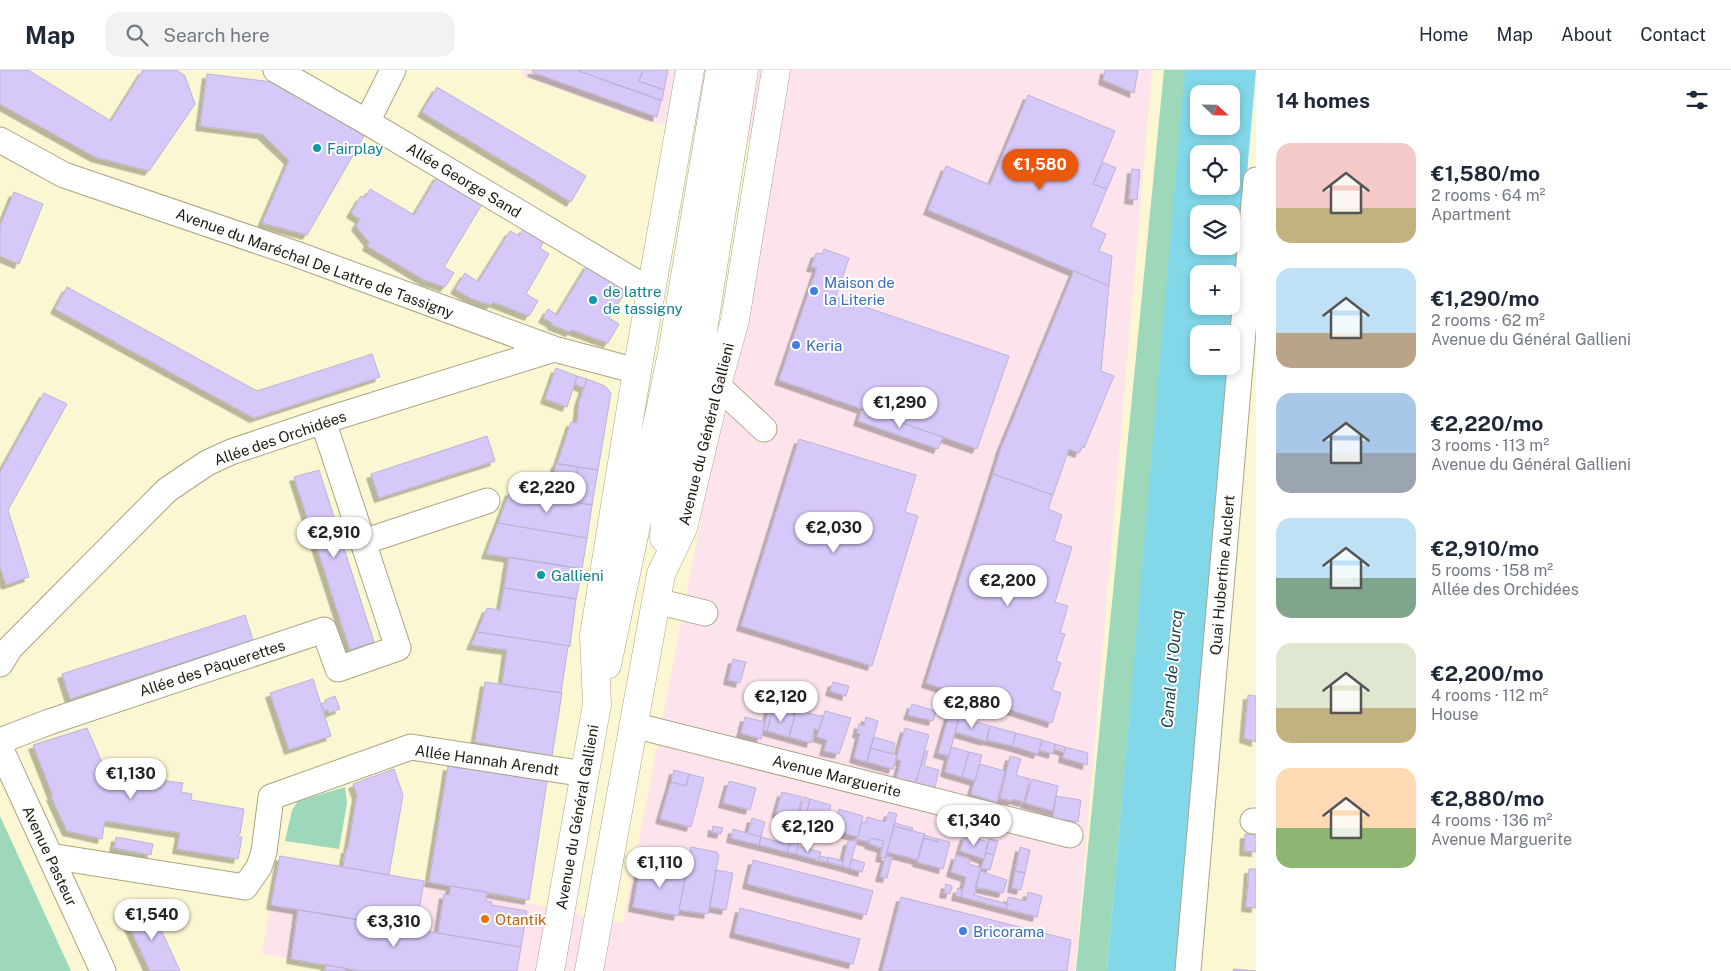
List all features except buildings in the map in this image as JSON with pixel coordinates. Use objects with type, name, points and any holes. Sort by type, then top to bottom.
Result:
[{"type":"main road","name":"Avenue du Général Gallieni","points":[[550,971],[597,704],[594,635],[637,371],[690,70]]},
{"type":"main road","points":[[597,704],[672,353],[720,70]]},
{"type":"main road","points":[[661,574],[665,522],[698,362],[744,70]]},
{"type":"main road","name":"Avenue du Général Gallieni","points":[[589,971],[661,574],[683,528],[717,385],[735,320],[776,70]]},
{"type":"street","name":"Allée George Sand","points":[[276,70],[651,291]]},
{"type":"street","points":[[367,122],[393,70]]},
{"type":"street","name":"Avenue du Maréchal De Lattre de Tassigny","points":[[0,140],[64,175],[296,254],[554,349],[637,371]]},
{"type":"street","name":"Quai Hubertine Auclert","points":[[1188,971],[1256,180]]},
{"type":"street","name":"Allée des Orchidées","points":[[3,655],[167,490],[207,464],[231,452],[324,421],[554,349]]},
{"type":"street","points":[[717,385],[764,429]]},
{"type":"street","points":[[324,421],[364,542],[487,501]]},
{"type":"street","name":"Allée des Pâquerettes","points":[[1,748],[49,722],[324,630],[338,670],[398,648],[364,542]]},
{"type":"street","points":[[656,601],[705,613]]},
{"type":"street","name":"Avenue Marguerite","points":[[633,725],[1070,835]]},
{"type":"street","name":"Allée Hannah Arendt","points":[[50,856],[245,887],[259,867],[264,852],[271,797],[411,747],[585,774]]},
{"type":"street","name":"Avenue Pasteur","points":[[1,748],[103,971]]},
{"type":"shaded area","points":[[524,70],[1152,70],[1075,971],[345,971],[345,968],[262,954],[279,855],[362,869],[623,923],[773,146],[650,122],[522,76]]},
{"type":"green space","points":[[1164,70],[1186,70],[1107,971],[1076,971]]},
{"type":"green space","points":[[345,787],[347,803],[339,849],[285,841],[292,810],[298,801]]},
{"type":"green space","points":[[0,816],[71,971],[0,971]]},
{"type":"water","name":"Canal de l'Ourcq","points":[[1185,70],[1256,70],[1239,265],[1190,265],[1190,315],[1235,315],[1234,325],[1190,325],[1190,375],[1230,375],[1179,971],[1107,971]]},
{"type":"place","name":"Fairplay","points":[[317,148]]},
{"type":"place","name":"Maison de la Literie","points":[[814,291]]},
{"type":"place","name":"de lattre de tassigny","points":[[593,300]]},
{"type":"place","name":"Keria","points":[[796,345]]},
{"type":"place","name":"Gallieni","points":[[541,575]]},
{"type":"place","name":"Otantik","points":[[485,919]]},
{"type":"place","name":"Bricorama","points":[[963,931]]}]
